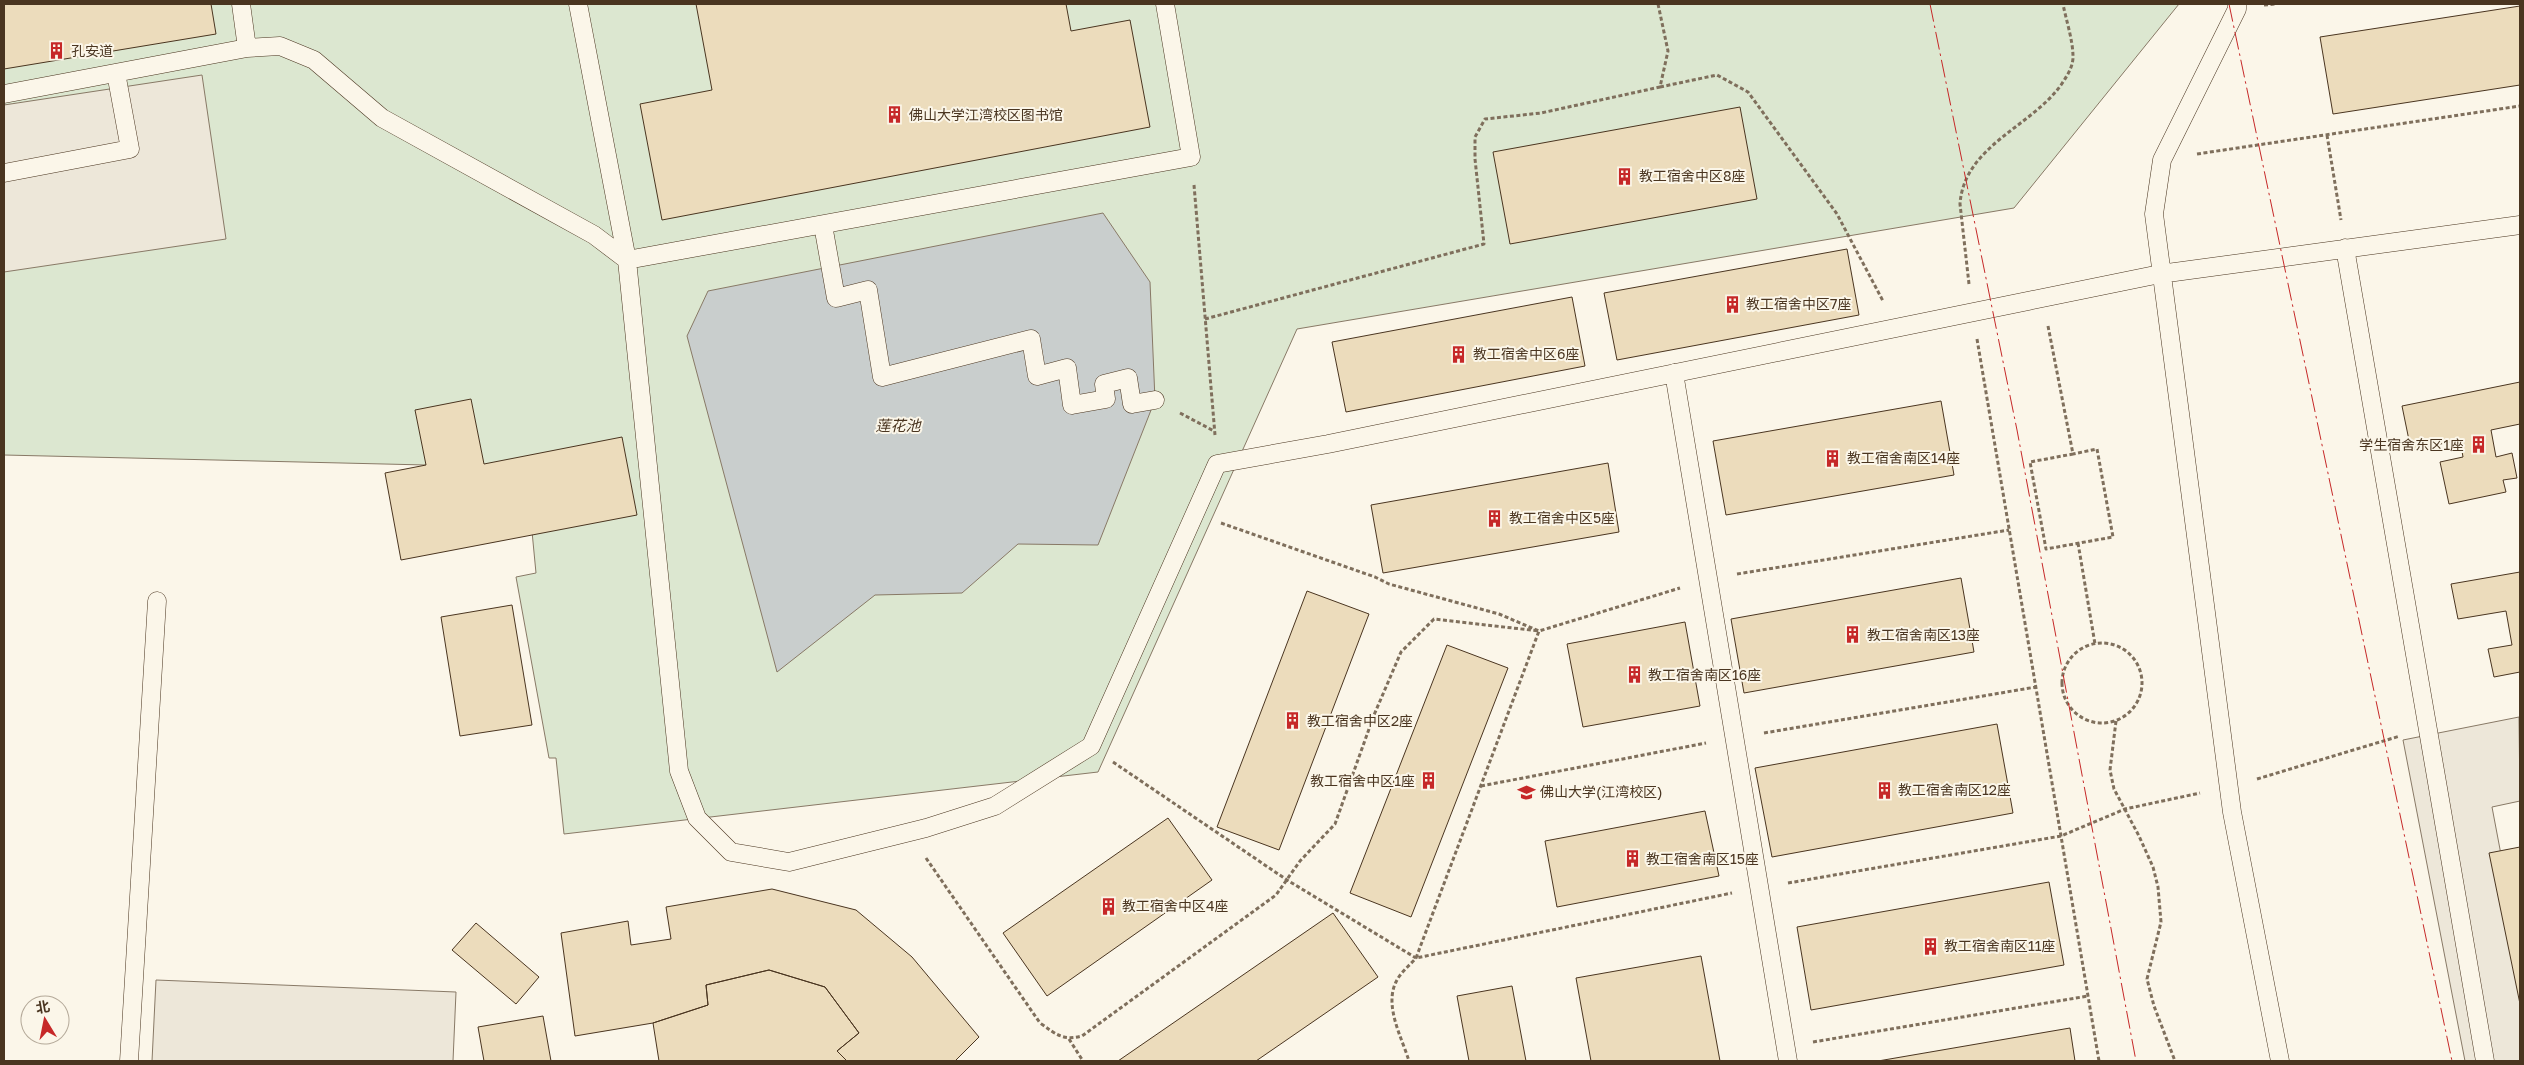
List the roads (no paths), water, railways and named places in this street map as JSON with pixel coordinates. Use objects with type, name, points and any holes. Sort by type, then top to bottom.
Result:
[{"type":"lane","points":[[241,4],[247,48]]},
{"type":"lane","points":[[578,4],[627,260],[679,772],[697,818],[731,852],[789,862],[908,833],[995,806],[1091,746],[1218,464],[1328,444],[2160,274],[2520,225]]},
{"type":"lane","points":[[4,94],[247,48],[280,46],[314,60],[382,118],[594,235],[627,260],[1191,157],[1165,4]]},
{"type":"lane","points":[[2237,4],[2237,9],[2162,160],[2154,214],[2160,274],[2232,812],[2280,1061]]},
{"type":"lane","points":[[4,173],[130,149],[116,73]]},
{"type":"lane","points":[[822,225],[836,298],[868,290],[882,377],[1031,339],[1037,376],[1066,368],[1072,405],[1106,399],[1104,384],[1128,378],[1132,404],[1156,400]]},
{"type":"lane","points":[[2346,248],[2485,1061]]},
{"type":"lane","points":[[1674,372],[1786,1054]]},
{"type":"lane","points":[[129,1061],[157,601]]},
{"type":"water","name":"莲花池","points":[[1103,213],[1150,282],[1155,400],[1098,545],[1018,544],[962,593],[875,595],[777,672],[687,336],[708,291]]},
{"type":"place","name":"孔安道","points":[[57,51]]},
{"type":"place","name":"佛山大学江湾校区图书馆","points":[[895,115]]},
{"type":"place","name":"教工宿舍中区8座","points":[[1625,176]]},
{"type":"place","name":"教工宿舍中区7座","points":[[1732,304]]},
{"type":"place","name":"教工宿舍中区6座","points":[[1459,354]]},
{"type":"place","name":"学生宿舍东区1座","points":[[2478,445]]},
{"type":"place","name":"教工宿舍南区14座","points":[[1833,458]]},
{"type":"place","name":"教工宿舍中区5座","points":[[1495,518]]},
{"type":"place","name":"教工宿舍南区13座","points":[[1853,635]]},
{"type":"place","name":"教工宿舍南区16座","points":[[1634,675]]},
{"type":"place","name":"教工宿舍中区2座","points":[[1293,721]]},
{"type":"place","name":"教工宿舍中区1座","points":[[1429,781]]},
{"type":"place","name":"教工宿舍南区12座","points":[[1884,790]]},
{"type":"place","name":"佛山大学(江湾校区)","points":[[1526,792]]},
{"type":"place","name":"教工宿舍南区15座","points":[[1632,859]]},
{"type":"place","name":"教工宿舍中区4座","points":[[1108,906]]},
{"type":"place","name":"教工宿舍南区11座","points":[[1930,946]]}]
